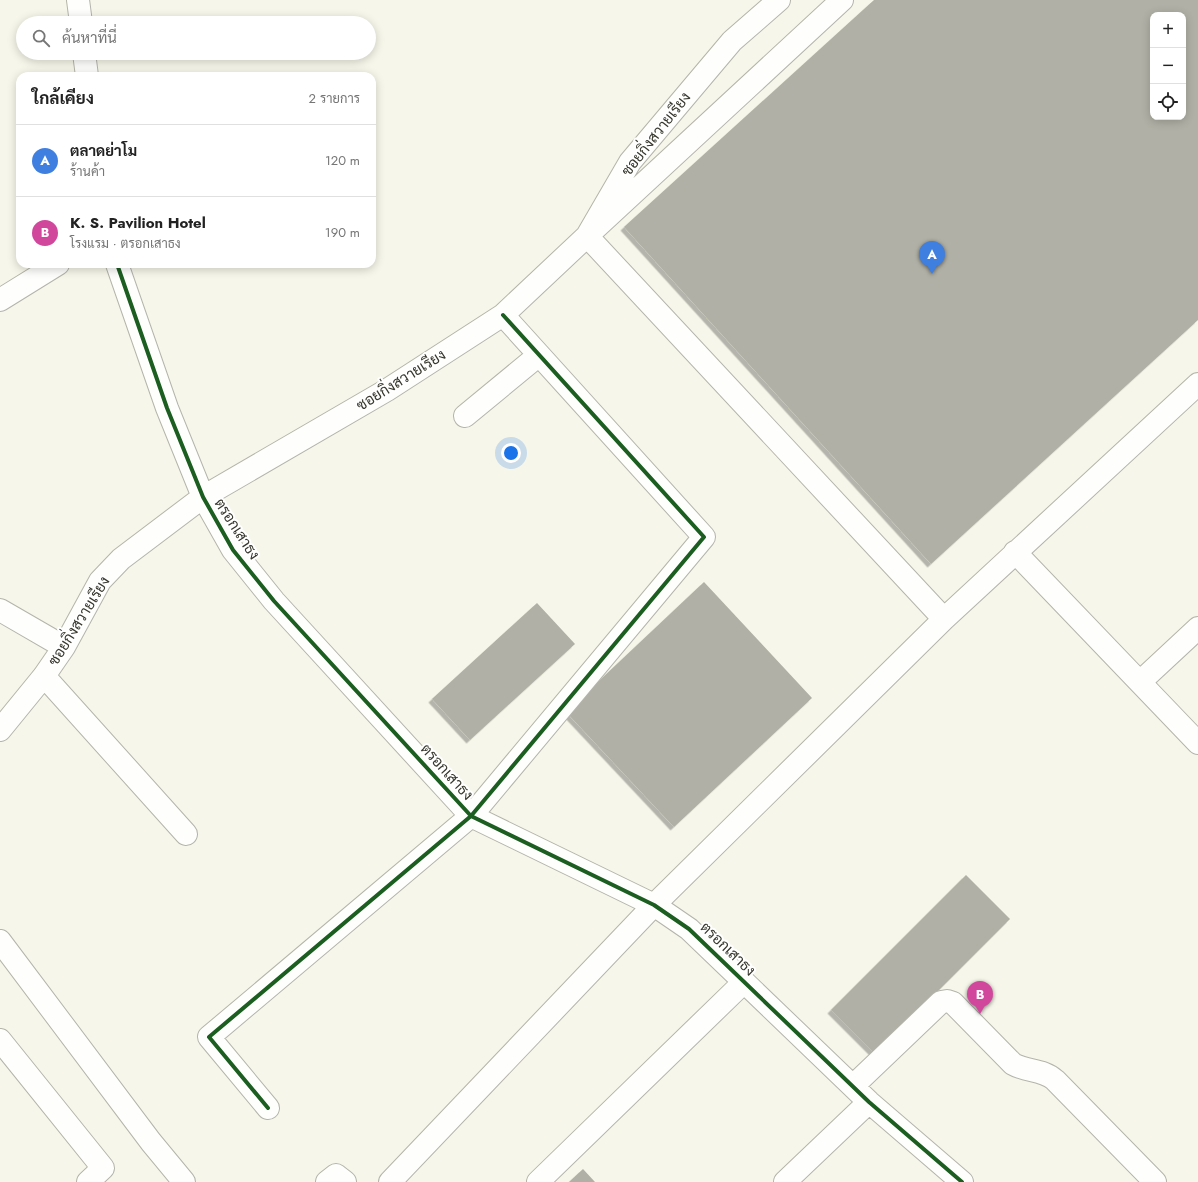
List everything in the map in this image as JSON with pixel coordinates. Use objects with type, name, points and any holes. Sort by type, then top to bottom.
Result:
[{"type":"street","points":[[78,0],[80,16]]},
{"type":"street","name":"ซอยกิ่งสวายเรียง","points":[[0,730],[44,676],[64,648],[100,581],[121,559],[203,497],[387,390],[502,315],[587,236],[635,156],[732,41],[779,0]]},
{"type":"street","points":[[842,0],[587,236],[944,619]]},
{"type":"street","points":[[85,60],[86,72]]},
{"type":"street","points":[[0,300],[52,268]]},
{"type":"street","name":"ตรอกเสาธง","points":[[118,268],[167,408],[203,497],[233,550],[274,601],[472,816],[654,905],[689,929],[869,1102],[962,1182]]},
{"type":"street","points":[[268,1108],[210,1037],[472,816],[704,537],[502,315]]},
{"type":"street","points":[[465,416],[539,355]]},
{"type":"street","points":[[390,1182],[654,905],[944,619],[1198,384]]},
{"type":"street","points":[[1015,552],[1198,743]]},
{"type":"street","points":[[0,610],[64,648]]},
{"type":"street","points":[[1140,682],[1198,628]]},
{"type":"street","points":[[44,676],[186,834]]},
{"type":"street","points":[[0,941],[151,1142],[184,1182]]},
{"type":"street","points":[[538,1182],[744,982]]},
{"type":"street","points":[[853,1086],[941,1002],[947,1001],[953,1003],[1013,1064],[1019,1067],[1049,1074],[1155,1182]]},
{"type":"street","points":[[0,1040],[103,1168],[88,1182]]},
{"type":"street","points":[[785,1182],[869,1102]]},
{"type":"street","points":[[327,1182],[336,1175],[345,1182]]},
{"type":"building","points":[[874,0],[1198,0],[1198,320],[931,564],[624,227]]},
{"type":"building","points":[[704,582],[812,698],[674,827],[566,712]]},
{"type":"building","points":[[537,603],[575,644],[470,740],[432,699]]},
{"type":"building","points":[[966,875],[1010,919],[875,1054],[831,1010]]},
{"type":"building","points":[[583,1169],[595,1182],[569,1182]]},
{"type":"cycle path","points":[[118,268],[167,408],[203,497],[233,550],[274,601],[471,816],[654,905],[689,929],[869,1102],[962,1182]]},
{"type":"cycle path","points":[[268,1108],[209,1037],[471,816],[704,537],[503,315]]},
{"type":"place","name":"ตลาดย่าโม","points":[[932,274]]},
{"type":"place","name":"K. S. Pavilion Hotel","points":[[980,1014]]}]
